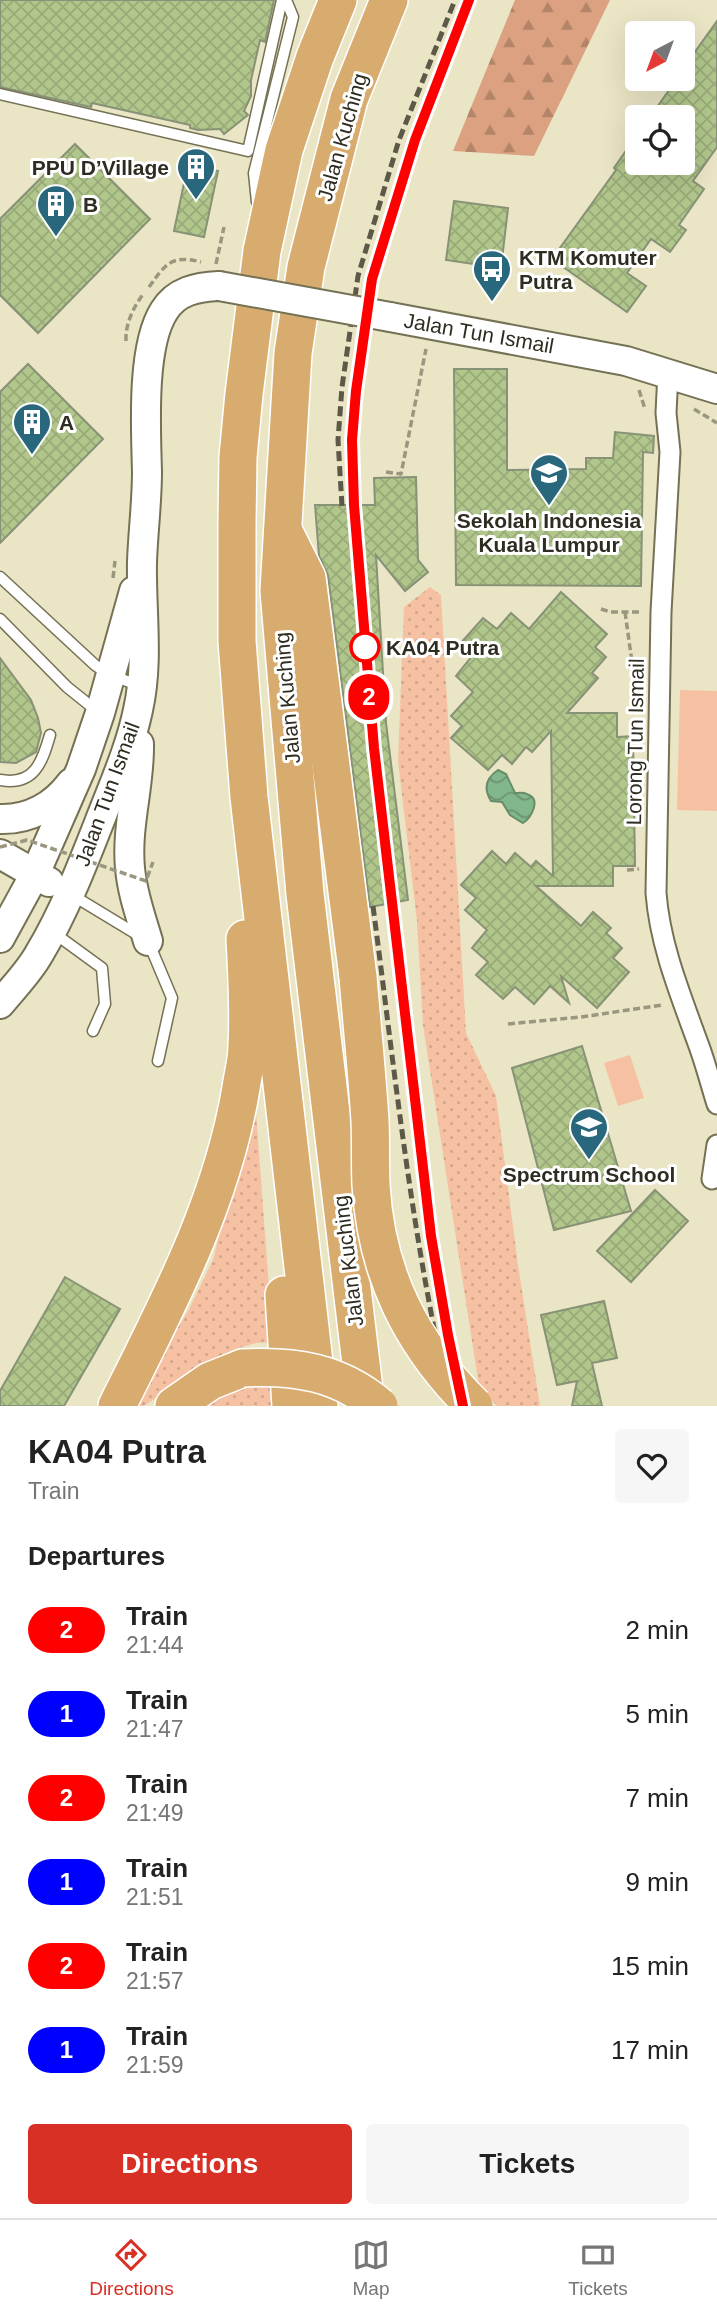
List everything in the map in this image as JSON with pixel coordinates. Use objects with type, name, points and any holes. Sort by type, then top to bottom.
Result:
[{"type":"highway","points":[[311,0],[315,57]]},
{"type":"highway","name":"Jalan Kuching","points":[[319,1406],[249,797],[237,641],[238,470],[244,394],[262,251],[284,150],[315,57],[338,0]]},
{"type":"highway","name":"Jalan Kuching","points":[[366,1406],[297,816],[279,592],[293,353],[306,267],[349,99],[389,0]]},
{"type":"highway","points":[[281,526],[307,578],[358,977],[370,1122],[371,1186],[378,1240],[398,1303],[426,1352],[474,1406]]},
{"type":"highway","points":[[117,1406],[158,1326],[214,1196],[237,1111],[247,1048],[242,888],[249,797]]},
{"type":"highway","points":[[278,1042],[272,1067],[290,1406]]},
{"type":"highway","points":[[174,1406],[209,1381],[243,1368],[270,1367],[313,1371],[341,1380],[379,1406]]},
{"type":"street","name":"Jalan Tun Ismail","points":[[0,938],[9,902],[36,874],[81,769],[100,713],[110,675],[129,561],[147,496],[147,387],[158,323],[177,296],[190,290],[219,286],[626,361],[717,389]]},
{"type":"street","name":"Lorong Tun Ismail","points":[[667,372],[666,413],[670,452],[661,612],[656,893],[660,923],[717,1104]]},
{"type":"street","name":"Jalan Tun Ismail","points":[[0,1004],[37,957],[87,855],[110,794],[140,698],[144,657],[129,561]]},
{"type":"street","points":[[140,698],[139,749],[129,867],[148,941]]},
{"type":"street","points":[[0,819],[31,815],[44,808],[61,796],[81,769]]},
{"type":"street","points":[[0,854],[69,893]]},
{"type":"street","points":[[9,902],[52,931]]},
{"type":"street","points":[[712,1179],[717,1145]]},
{"type":"lane","points":[[0,94],[248,151],[284,0]]},
{"type":"lane","points":[[262,251],[254,173],[293,17],[284,0]]},
{"type":"lane","points":[[0,577],[94,665],[140,698]]},
{"type":"lane","points":[[0,619],[67,687],[100,713]]},
{"type":"lane","points":[[0,780],[12,782],[31,775],[46,751],[50,735]]},
{"type":"lane","points":[[69,893],[148,941],[173,998],[158,1060]]},
{"type":"lane","points":[[52,931],[102,968],[105,1004],[93,1031]]},
{"type":"path","points":[[126,345],[126,334],[135,306],[166,264],[190,259],[215,266],[224,227]]},
{"type":"path","points":[[386,472],[401,474],[431,323]]},
{"type":"path","points":[[684,403],[717,423]]},
{"type":"path","points":[[112,587],[129,561]]},
{"type":"path","points":[[601,609],[610,612],[661,612]]},
{"type":"path","points":[[625,612],[640,712]]},
{"type":"path","points":[[0,847],[27,840],[146,881],[153,862]]},
{"type":"path","points":[[627,870],[640,869]]},
{"type":"path","points":[[508,1024],[626,1011],[682,999]]},
{"type":"shaded area","points":[[430,587],[441,595],[466,1033],[496,1096],[540,1406],[497,1406],[479,1386],[423,1025],[417,921],[398,761],[404,607]]},
{"type":"shaded area","points":[[680,690],[717,691],[717,811],[677,810]]},
{"type":"shaded area","points":[[630,1055],[644,1098],[618,1106],[604,1063]]},
{"type":"shaded area","points":[[253,1072],[273,1342],[235,1349],[209,1361],[144,1406],[129,1406],[188,1311],[213,1260],[236,1164]]},
{"type":"shaded area","points":[[275,1374],[283,1406],[203,1406],[232,1388]]},
{"type":"green space","points":[[515,0],[610,0],[534,156],[453,151]]},
{"type":"water","points":[[498,770],[506,774],[515,793],[526,793],[534,800],[532,813],[523,823],[510,815],[502,802],[491,801],[487,784]]},
{"type":"building","points":[[0,0],[274,0],[265,42],[260,40],[251,80],[251,96],[244,111],[248,115],[224,134],[220,129],[198,130],[190,128],[190,125],[92,103],[91,107],[0,87]]},
{"type":"building","points":[[717,21],[717,147],[693,181],[704,189],[679,225],[686,230],[670,252],[651,239],[627,273],[646,286],[627,312],[552,259],[616,170],[614,168],[625,152],[625,175],[695,175],[695,105],[659,105],[668,91],[695,91],[695,52]]},
{"type":"building","points":[[75,144],[150,219],[38,333],[0,295],[0,219]]},
{"type":"building","name":"PPU D’Village","points":[[188,164],[218,171],[204,237],[174,231]]},
{"type":"building","points":[[454,201],[508,208],[501,268],[446,260]]},
{"type":"building","points":[[28,364],[103,439],[0,543],[0,392]]},
{"type":"building","points":[[454,369],[507,369],[507,470],[586,469],[586,458],[613,458],[615,432],[654,436],[653,453],[643,452],[641,586],[456,585]]},
{"type":"building","name":"KA04 Putra","points":[[416,477],[418,560],[428,572],[405,591],[376,555],[386,723],[408,900],[370,907],[328,575],[319,556],[315,505],[375,505],[374,478]]},
{"type":"building","points":[[561,592],[607,634],[595,647],[606,657],[592,673],[598,678],[567,713],[617,713],[617,737],[633,736],[635,866],[613,866],[613,886],[536,886],[581,926],[593,912],[611,928],[606,933],[622,948],[613,958],[629,972],[597,1008],[561,976],[569,1003],[550,986],[534,1004],[515,987],[503,999],[476,975],[488,962],[472,948],[487,930],[465,910],[476,898],[461,885],[492,851],[506,864],[515,853],[531,867],[536,861],[553,876],[551,731],[532,752],[526,747],[512,764],[502,755],[488,770],[451,738],[462,726],[451,716],[473,692],[456,676],[472,656],[459,645],[483,618],[497,629],[511,613],[529,629]]},
{"type":"building","points":[[0,658],[31,700],[41,733],[36,752],[16,763],[0,762]]},
{"type":"building","points":[[582,1046],[631,1211],[554,1230],[512,1068]]},
{"type":"building","points":[[655,1190],[688,1221],[631,1282],[597,1251]]},
{"type":"building","points":[[65,1277],[120,1309],[64,1406],[0,1406],[0,1391]]},
{"type":"building","points":[[604,1301],[617,1358],[592,1363],[602,1406],[572,1406],[577,1381],[557,1385],[541,1315]]},
{"type":"railway","points":[[342,506],[338,440],[342,387],[358,276],[399,140],[455,0]]},
{"type":"railway","points":[[354,505],[352,440],[372,279],[415,140],[469,0]]},
{"type":"railway","points":[[393,903],[431,1236],[463,1406]]},
{"type":"railway","points":[[373,906],[415,1220],[451,1406]]},
{"type":"train","name":"2","points":[[463,1406],[431,1236],[371,723],[354,505],[352,440],[372,279],[415,140],[469,0]]},
{"type":"place","name":"PPU D’Village","points":[[196,201]]},
{"type":"place","name":"B","points":[[56,238]]},
{"type":"place","name":"KTM Komuter Putra","points":[[492,303]]},
{"type":"place","name":"A","points":[[32,456]]},
{"type":"place","name":"Sekolah Indonesia Kuala Lumpur","points":[[549,507]]},
{"type":"place","name":"KA04 Putra","points":[[365,647]]},
{"type":"place","name":"Spectrum School","points":[[589,1161]]}]
